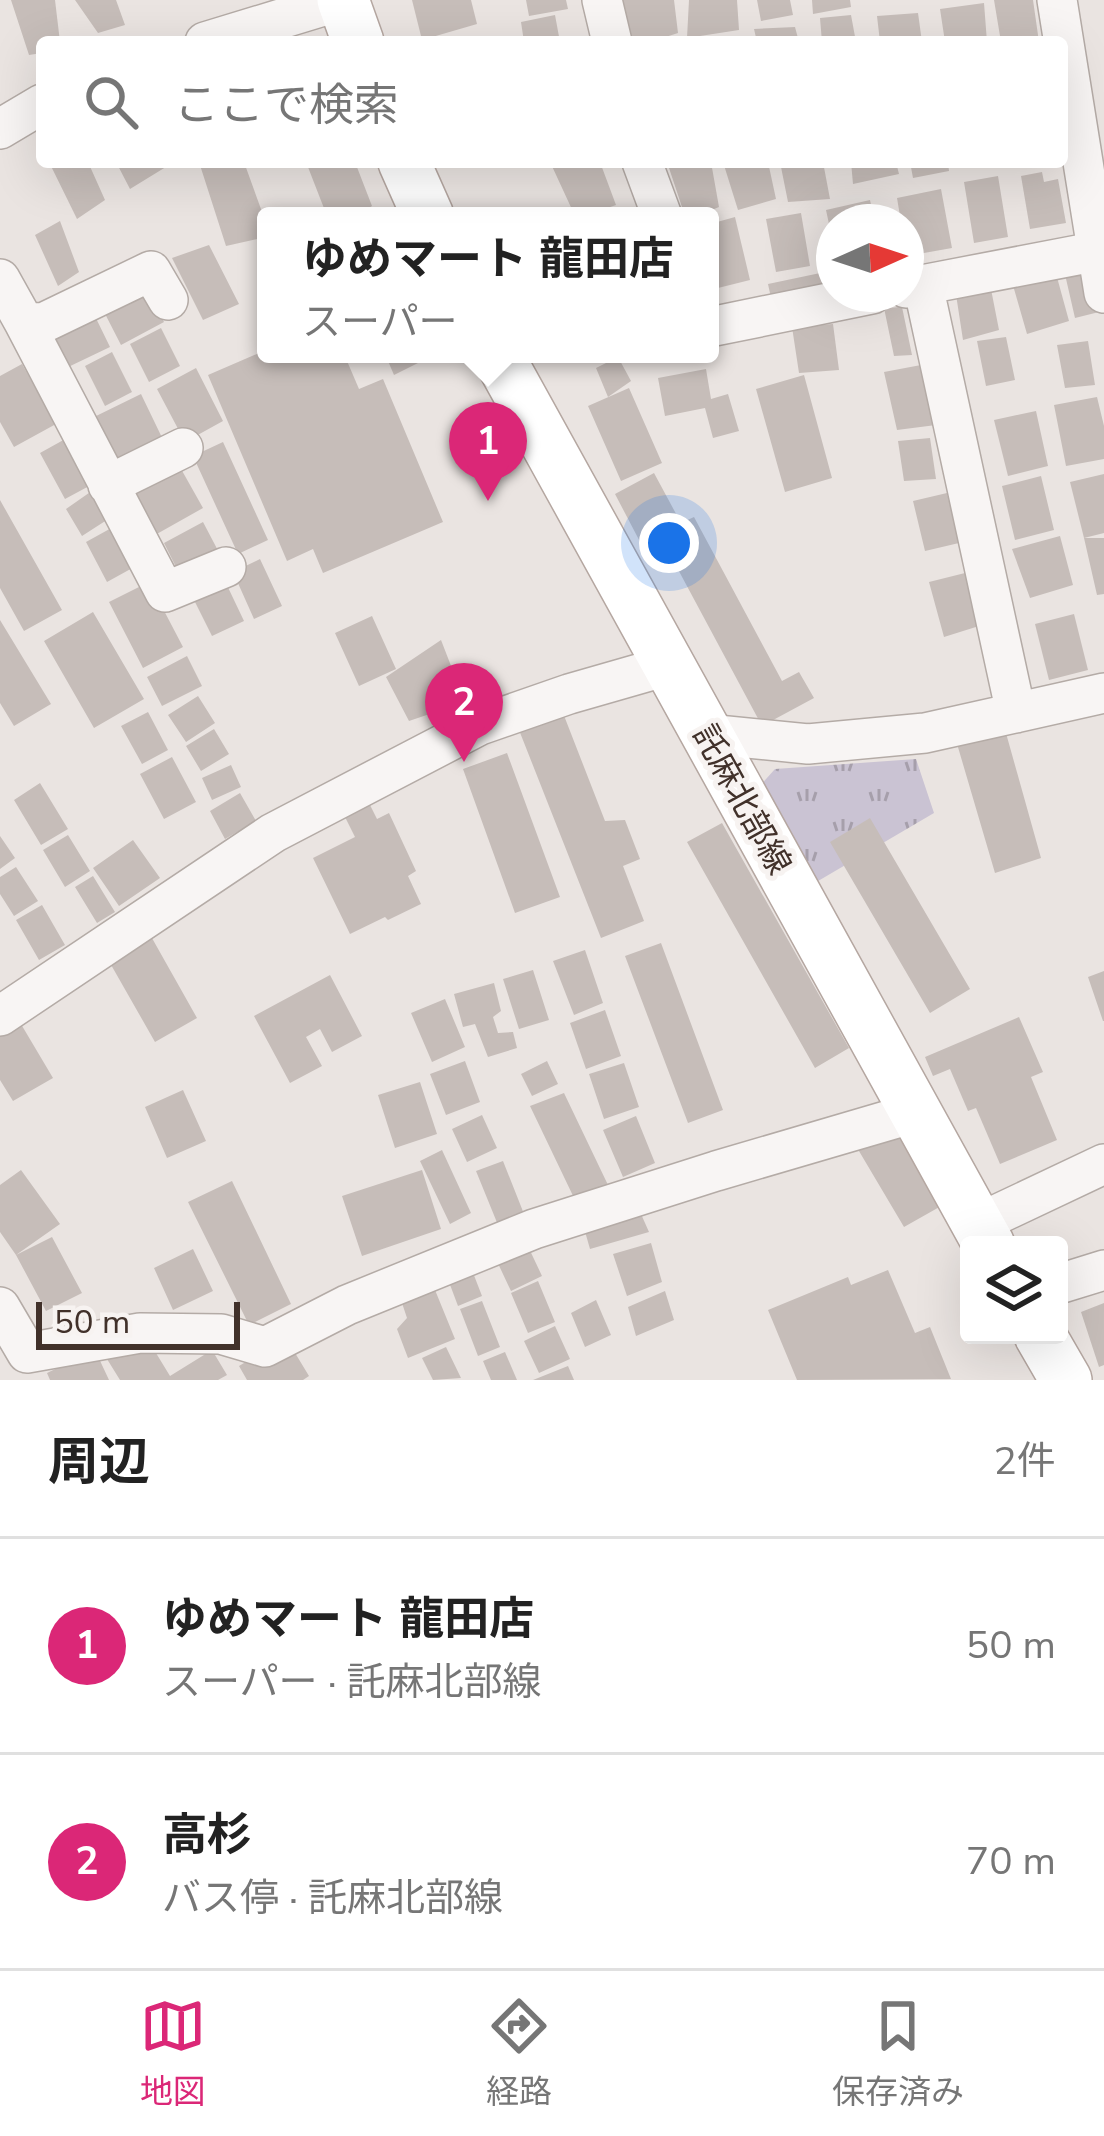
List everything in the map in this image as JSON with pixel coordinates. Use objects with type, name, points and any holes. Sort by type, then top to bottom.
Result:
[{"type":"main road","points":[[343,0],[356,36]]},
{"type":"main road","points":[[407,168],[424,207]]},
{"type":"main road","name":"託麻北部線","points":[[502,363],[983,1234]]},
{"type":"main road","points":[[1045,1344],[1066,1380]]},
{"type":"street","points":[[225,36],[343,0]]},
{"type":"street","points":[[602,0],[611,36]]},
{"type":"street","points":[[1057,0],[1061,36]]},
{"type":"street","points":[[1068,88],[1104,292]]},
{"type":"street","points":[[0,129],[36,108]]},
{"type":"street","points":[[644,168],[659,207]]},
{"type":"street","points":[[924,284],[1100,250]]},
{"type":"street","points":[[24,322],[43,323],[151,271],[168,300]]},
{"type":"street","points":[[0,279],[165,592],[226,567]]},
{"type":"street","points":[[719,325],[816,305]]},
{"type":"street","points":[[921,312],[1016,713]]},
{"type":"street","points":[[108,485],[183,448]]},
{"type":"street","points":[[0,1016],[273,833],[459,735],[569,694],[670,665]]},
{"type":"street","points":[[707,734],[808,744],[925,733],[1104,693]]},
{"type":"street","points":[[0,1307],[27,1354],[140,1333],[221,1334],[265,1347],[347,1305],[534,1229],[917,1112]]},
{"type":"street","points":[[983,1234],[1104,1164]]},
{"type":"street","points":[[1068,1281],[1104,1270]]},
{"type":"green space","points":[[916,759],[934,813],[813,884],[757,789],[775,769]]},
{"type":"building","points":[[11,0],[55,0],[59,36],[36,36],[36,54],[29,55]]},
{"type":"building","points":[[75,0],[116,0],[125,25],[98,33]]},
{"type":"building","points":[[412,0],[471,0],[477,24],[421,36]]},
{"type":"building","points":[[526,0],[566,0],[568,9],[529,16]]},
{"type":"building","points":[[623,0],[674,0],[678,33],[628,36]]},
{"type":"building","points":[[689,0],[737,0],[739,30],[687,36]]},
{"type":"building","points":[[757,0],[790,0],[793,15],[761,21]]},
{"type":"building","points":[[812,0],[850,0],[851,7],[813,14]]},
{"type":"building","points":[[994,0],[1033,0],[1038,36],[1000,36]]},
{"type":"building","points":[[984,3],[987,36],[944,36],[940,9]]},
{"type":"building","points":[[918,13],[921,36],[879,36],[877,16]]},
{"type":"building","points":[[555,15],[559,36],[523,36],[521,22]]},
{"type":"building","points":[[851,15],[855,36],[822,36],[820,18]]},
{"type":"building","points":[[795,27],[797,36],[756,36],[754,29]]},
{"type":"building","points":[[52,168],[91,168],[105,200],[77,219]]},
{"type":"building","points":[[119,168],[164,168],[130,189]]},
{"type":"building","points":[[201,168],[246,168],[260,207],[257,239],[226,246]]},
{"type":"building","points":[[308,168],[357,168],[372,206],[324,207]]},
{"type":"building","points":[[553,168],[602,168],[616,205],[571,207]]},
{"type":"building","points":[[669,168],[712,168],[719,207],[682,207]]},
{"type":"building","points":[[725,168],[769,168],[776,199],[738,210]]},
{"type":"building","points":[[781,168],[824,168],[830,199],[788,202]]},
{"type":"building","points":[[852,168],[898,168],[899,174],[853,184]]},
{"type":"building","points":[[911,168],[949,168],[949,171],[913,178]]},
{"type":"building","points":[[1042,172],[1044,182],[1058,179],[1066,223],[1030,229],[1021,176]]},
{"type":"building","points":[[998,176],[1008,237],[974,243],[964,182]]},
{"type":"building","points":[[941,189],[952,248],[924,253],[924,204],[898,204],[897,198]]},
{"type":"building","points":[[801,213],[810,266],[776,272],[766,219]]},
{"type":"building","points":[[735,217],[750,280],[719,288],[719,221]]},
{"type":"building","points":[[60,221],[79,272],[58,286],[35,235]]},
{"type":"building","points":[[209,245],[239,304],[203,320],[172,258]]},
{"type":"building","points":[[1052,259],[1069,321],[1027,334],[1008,268]]},
{"type":"building","points":[[1090,265],[1099,312],[1075,318],[1064,270]]},
{"type":"building","points":[[816,274],[816,297],[773,307],[768,284]]},
{"type":"building","points":[[143,283],[164,322],[121,345],[101,306]]},
{"type":"building","points":[[990,284],[999,330],[963,340],[955,288]]},
{"type":"building","points":[[91,308],[110,347],[64,369],[46,330]]},
{"type":"building","points":[[885,312],[903,312],[912,355],[894,356]]},
{"type":"building","points":[[833,324],[839,370],[799,373],[792,327]]},
{"type":"building","points":[[161,328],[180,366],[149,382],[130,344]]},
{"type":"building","points":[[1006,337],[1015,380],[986,386],[977,341]]},
{"type":"building","points":[[1088,341],[1095,385],[1065,388],[1057,345]]},
{"type":"building","points":[[112,352],[132,392],[105,406],[85,366]]},
{"type":"building","points":[[257,354],[257,363],[348,363],[359,389],[383,379],[443,522],[323,573],[313,549],[287,561],[208,375]]},
{"type":"building","points":[[389,363],[418,363],[394,375]]},
{"type":"building","points":[[621,363],[631,381],[608,397],[596,368]]},
{"type":"building","points":[[22,364],[56,424],[14,447],[0,422],[0,376]]},
{"type":"building","points":[[921,365],[936,425],[897,430],[884,372]]},
{"type":"building","points":[[196,368],[223,421],[185,442],[157,389]]},
{"type":"building","points":[[706,369],[711,399],[728,394],[739,431],[713,438],[705,408],[665,416],[658,378]]},
{"type":"building","points":[[804,375],[832,478],[785,492],[756,389]]},
{"type":"building","points":[[629,388],[662,463],[621,481],[588,406]]},
{"type":"building","points":[[141,394],[168,450],[119,473],[92,418]]},
{"type":"building","points":[[1097,397],[1104,426],[1104,459],[1066,466],[1054,405]]},
{"type":"building","points":[[1036,411],[1048,466],[1008,476],[994,420]]},
{"type":"building","points":[[67,438],[91,485],[65,499],[40,453]]},
{"type":"building","points":[[930,438],[936,479],[904,481],[898,441]]},
{"type":"building","points":[[223,442],[268,540],[238,554],[193,456]]},
{"type":"building","points":[[176,460],[203,508],[155,535],[128,488]]},
{"type":"building","points":[[654,473],[681,523],[694,517],[782,681],[799,672],[814,698],[762,726],[666,547],[648,557],[615,494]]},
{"type":"building","points":[[1104,474],[1104,533],[1084,538],[1070,482]]},
{"type":"building","points":[[1041,476],[1054,530],[1015,540],[1002,486]]},
{"type":"building","points":[[96,488],[113,516],[82,536],[66,509]]},
{"type":"building","points":[[947,493],[959,543],[925,551],[913,501]]},
{"type":"building","points":[[0,500],[62,610],[24,631],[0,588]]},
{"type":"building","points":[[203,522],[224,562],[181,577],[164,543]]},
{"type":"building","points":[[115,526],[136,566],[107,582],[86,542]]},
{"type":"building","points":[[1060,536],[1073,585],[1030,598],[1012,549]]},
{"type":"building","points":[[1084,538],[1104,538],[1104,594],[1097,595]]},
{"type":"building","points":[[260,559],[282,606],[254,619],[233,572]]},
{"type":"building","points":[[965,573],[979,626],[944,637],[929,582]]},
{"type":"building","points":[[224,579],[244,621],[212,636],[191,594]]},
{"type":"building","points":[[149,582],[183,647],[143,668],[109,602]]},
{"type":"building","points":[[93,612],[144,699],[94,728],[44,641]]},
{"type":"building","points":[[1074,614],[1088,670],[1049,680],[1035,624]]},
{"type":"building","points":[[372,616],[396,669],[359,686],[335,633]]},
{"type":"building","points":[[0,620],[51,704],[14,726],[0,703]]},
{"type":"building","points":[[441,640],[465,702],[409,721],[386,677]]},
{"type":"building","points":[[187,656],[202,686],[162,706],[147,677]]},
{"type":"building","points":[[198,696],[215,723],[186,742],[168,715]]},
{"type":"building","points":[[148,712],[168,750],[142,764],[121,726]]},
{"type":"building","points":[[563,713],[605,821],[625,820],[640,859],[623,866],[644,921],[601,938],[519,730]]},
{"type":"building","points":[[1004,726],[1041,858],[995,873],[955,737]]},
{"type":"building","points":[[214,729],[229,754],[201,771],[186,746]]},
{"type":"building","points":[[507,753],[560,897],[515,913],[463,769]]},
{"type":"building","points":[[172,757],[196,802],[164,819],[140,774]]},
{"type":"building","points":[[231,765],[241,787],[212,800],[202,778]]},
{"type":"building","points":[[40,783],[68,829],[41,845],[14,800]]},
{"type":"building","points":[[240,793],[256,821],[225,839],[210,811]]},
{"type":"building","points":[[368,801],[377,819],[389,813],[416,871],[408,876],[421,904],[350,934],[313,858],[355,837],[343,813]]},
{"type":"building","points":[[870,818],[970,989],[930,1013],[830,842]]},
{"type":"building","points":[[722,823],[849,1048],[815,1068],[687,842]]},
{"type":"building","points":[[68,835],[90,871],[65,887],[43,850]]},
{"type":"building","points":[[0,836],[15,858],[0,869]]},
{"type":"building","points":[[133,840],[160,878],[119,906],[93,868]]},
{"type":"building","points":[[16,867],[38,901],[14,916],[0,894],[0,877]]},
{"type":"building","points":[[93,876],[115,912],[97,923],[75,887]]},
{"type":"building","points":[[42,905],[65,945],[39,960],[16,920]]},
{"type":"building","points":[[148,931],[197,1018],[155,1042],[106,956]]},
{"type":"building","points":[[661,943],[723,1110],[688,1123],[625,956]]},
{"type":"building","points":[[585,950],[603,1003],[574,1015],[553,961]]},
{"type":"building","points":[[533,970],[549,1020],[519,1029],[503,979]]},
{"type":"building","points":[[1104,971],[1104,1021],[1103,1021],[1088,977]]},
{"type":"building","points":[[330,975],[362,1036],[332,1052],[320,1029],[306,1037],[322,1066],[290,1083],[254,1016]]},
{"type":"building","points":[[494,983],[501,1011],[493,1017],[498,1033],[513,1032],[517,1048],[488,1057],[475,1024],[463,1027],[454,994]]},
{"type":"building","points":[[445,999],[465,1047],[432,1062],[411,1013]]},
{"type":"building","points":[[605,1010],[621,1056],[586,1069],[570,1023]]},
{"type":"building","points":[[15,1014],[53,1078],[13,1101],[0,1080],[0,1023]]},
{"type":"building","points":[[1019,1017],[1043,1072],[1031,1077],[1057,1140],[1000,1164],[976,1108],[968,1111],[950,1069],[933,1076],[925,1057]]},
{"type":"building","points":[[465,1061],[480,1102],[446,1115],[430,1074]]},
{"type":"building","points":[[547,1061],[558,1084],[532,1096],[521,1074]]},
{"type":"building","points":[[624,1063],[639,1107],[604,1119],[589,1074]]},
{"type":"building","points":[[420,1082],[437,1134],[395,1148],[378,1095]]},
{"type":"building","points":[[183,1090],[206,1141],[167,1158],[145,1107]]},
{"type":"building","points":[[564,1093],[608,1185],[575,1200],[530,1106]]},
{"type":"building","points":[[482,1115],[497,1148],[467,1162],[452,1129]]},
{"type":"building","points":[[636,1116],[655,1163],[623,1177],[603,1130]]},
{"type":"building","points":[[904,1125],[950,1201],[904,1227],[856,1146]]},
{"type":"building","points":[[442,1150],[471,1213],[450,1224],[420,1161]]},
{"type":"building","points":[[503,1161],[524,1214],[498,1225],[476,1171]]},
{"type":"building","points":[[21,1170],[60,1224],[16,1255],[0,1232],[0,1185]]},
{"type":"building","points":[[422,1170],[441,1229],[362,1256],[342,1196]]},
{"type":"building","points":[[232,1181],[291,1304],[249,1325],[188,1202]]},
{"type":"building","points":[[637,1205],[649,1232],[590,1249],[582,1221]]},
{"type":"building","points":[[52,1237],[82,1293],[46,1311],[16,1255]]},
{"type":"building","points":[[525,1240],[542,1276],[511,1291],[494,1255]]},
{"type":"building","points":[[651,1243],[662,1282],[627,1296],[613,1254]]},
{"type":"building","points":[[193,1249],[213,1291],[173,1310],[154,1268]]},
{"type":"building","points":[[470,1265],[482,1296],[458,1306],[446,1274]]},
{"type":"building","points":[[888,1270],[915,1333],[930,1327],[951,1379],[797,1380],[768,1310],[848,1277],[851,1285]]},
{"type":"building","points":[[538,1281],[555,1322],[528,1333],[511,1293]]},
{"type":"building","points":[[435,1290],[455,1339],[408,1358],[397,1329],[407,1318],[402,1303]]},
{"type":"building","points":[[665,1291],[674,1320],[636,1336],[628,1307]]},
{"type":"building","points":[[596,1300],[611,1335],[585,1347],[571,1313]]},
{"type":"building","points":[[482,1301],[500,1347],[478,1356],[460,1309]]},
{"type":"building","points":[[1104,1303],[1104,1365],[1099,1367],[1081,1312]]},
{"type":"building","points":[[555,1326],[570,1359],[539,1373],[524,1341]]},
{"type":"building","points":[[145,1335],[170,1376],[212,1350],[227,1375],[218,1380],[120,1380],[107,1359]]},
{"type":"building","points":[[286,1338],[309,1376],[303,1380],[247,1380],[239,1366]]},
{"type":"building","points":[[446,1347],[461,1378],[433,1380],[422,1358]]},
{"type":"building","points":[[95,1350],[109,1380],[50,1380],[47,1373]]},
{"type":"building","points":[[505,1352],[517,1380],[491,1380],[483,1361]]},
{"type":"building","points":[[568,1366],[574,1380],[533,1380]]},
{"type":"place","name":"ゆめマート 龍田店","points":[[488,501]]},
{"type":"place","name":"高杉","points":[[464,762]]}]
